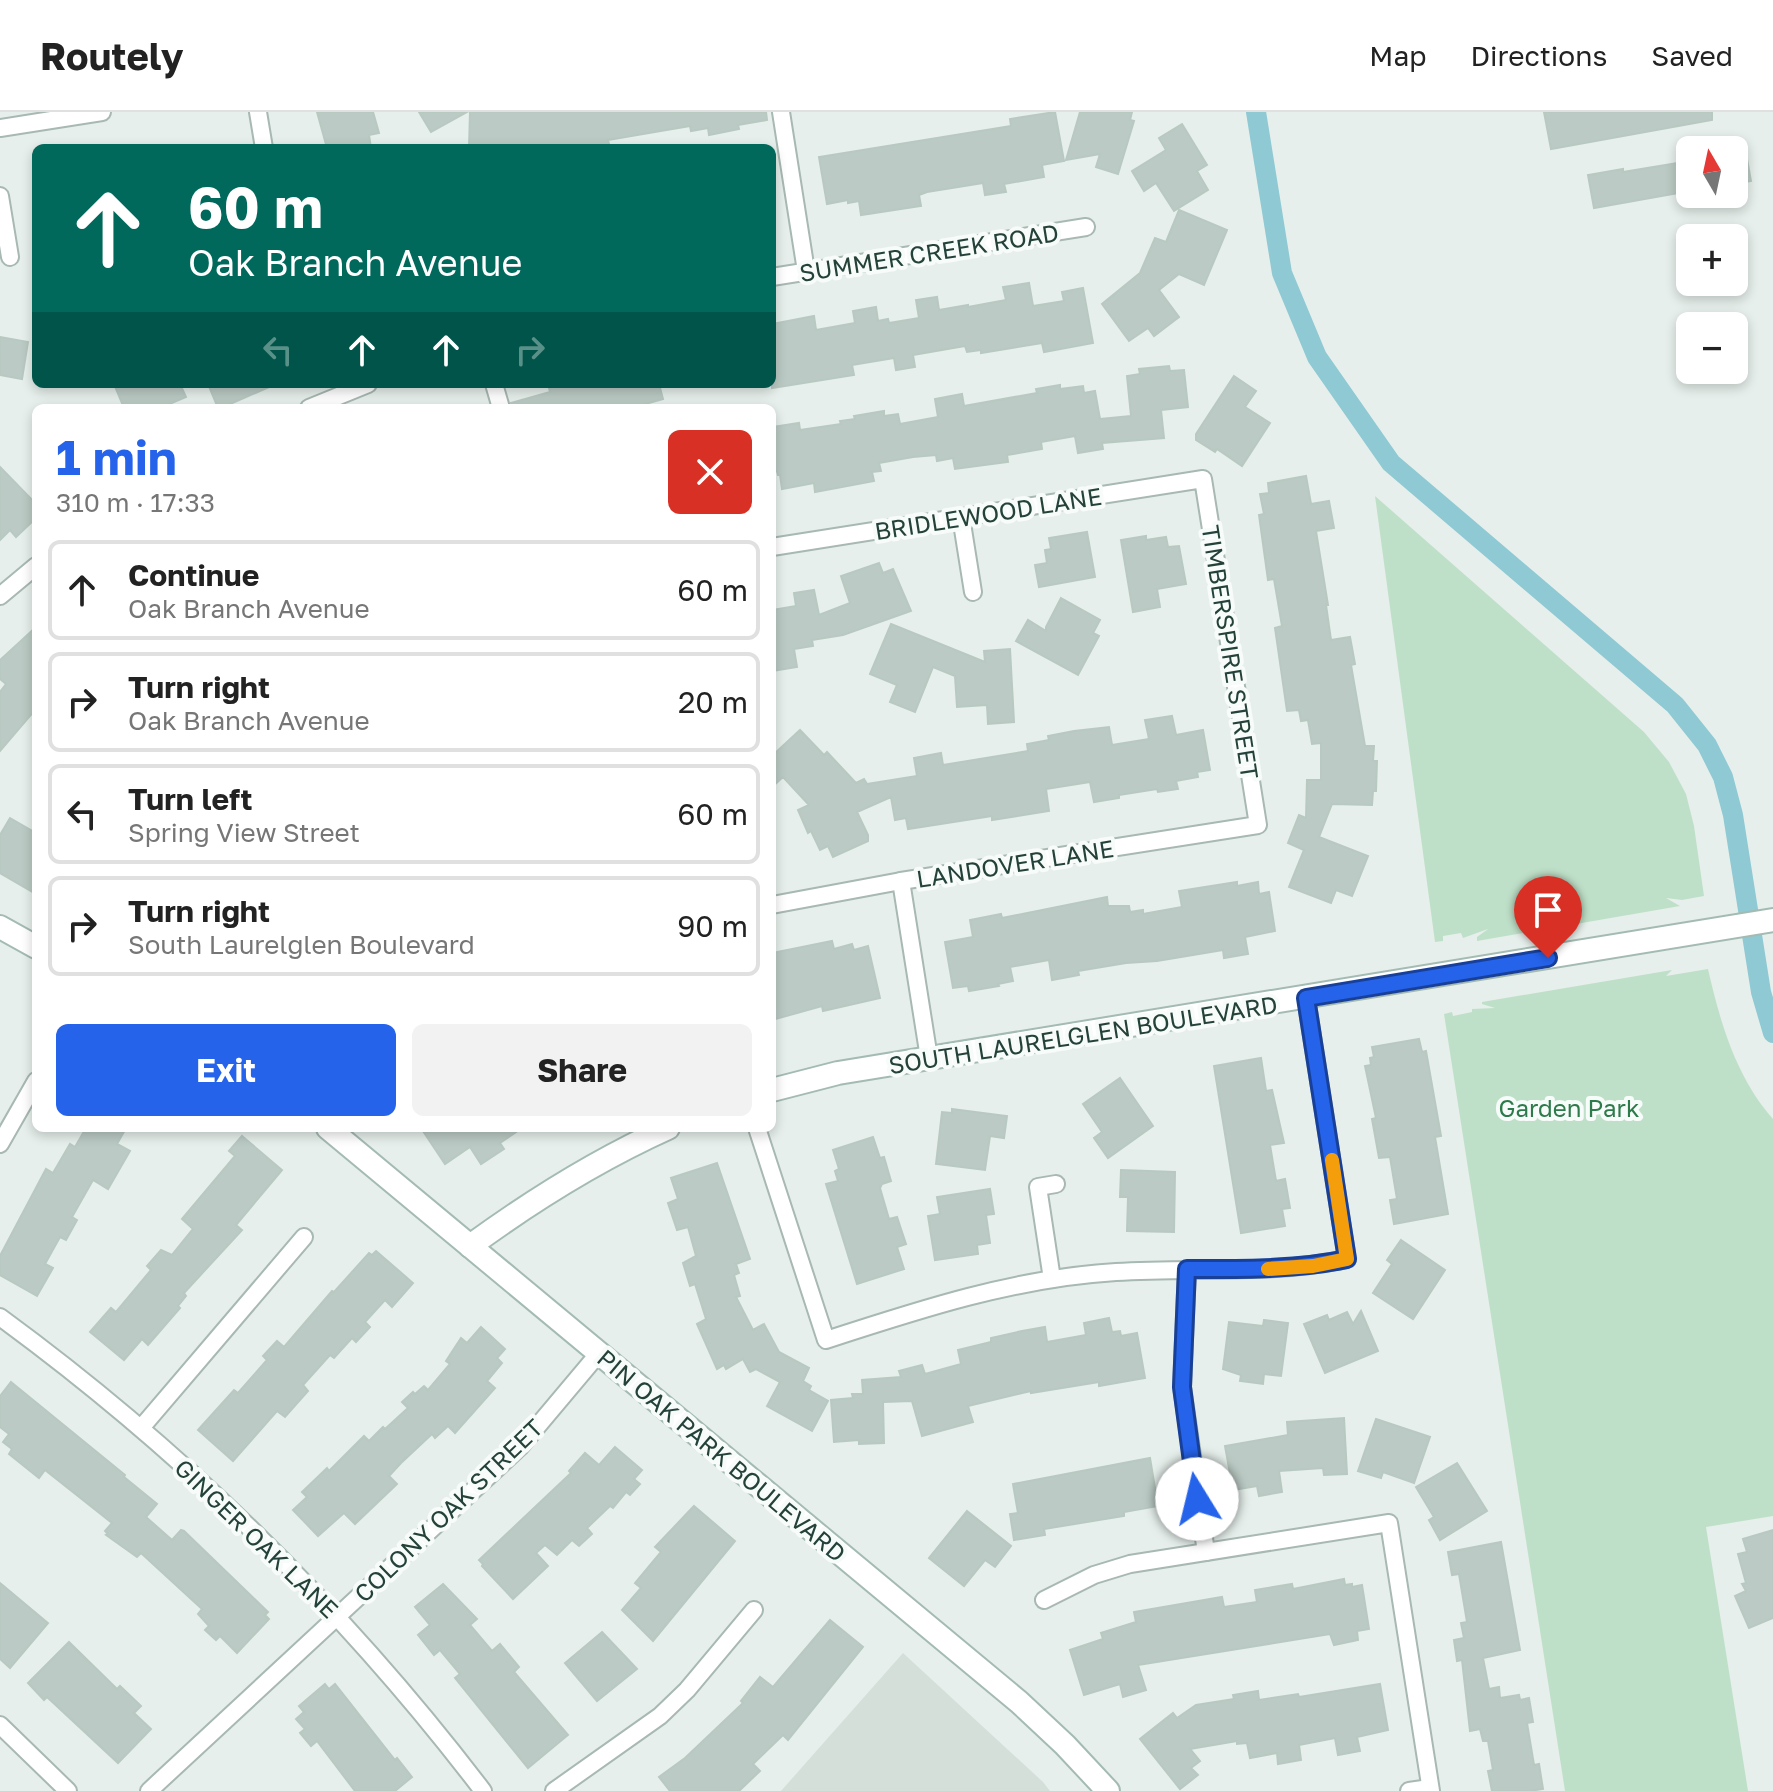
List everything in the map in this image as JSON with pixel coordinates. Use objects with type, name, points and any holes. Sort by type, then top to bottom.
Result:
[{"type":"street","points":[[0,128],[102,112]]},
{"type":"street","points":[[258,112],[263,144]]},
{"type":"street","points":[[781,112],[806,271]]},
{"type":"street","points":[[0,196],[10,257]]},
{"type":"street","name":"SUMMER CREEK ROAD","points":[[776,276],[1086,227]]},
{"type":"street","points":[[314,404],[332,390]]},
{"type":"street","name":"BRIDLEWOOD LANE","points":[[776,546],[1203,479]]},
{"type":"street","name":"TIMBERSPIRE STREET","points":[[1203,479],[1258,825]]},
{"type":"street","points":[[961,517],[973,592]]},
{"type":"street","points":[[0,596],[32,569]]},
{"type":"street","name":"LANDOVER LANE","points":[[776,904],[901,881],[1258,825]]},
{"type":"street","points":[[901,881],[929,1058]]},
{"type":"street","name":"SOUTH LAURELGLEN BOULEVARD","points":[[776,1089],[838,1073],[1773,920]]},
{"type":"street","points":[[0,927],[32,945]]},
{"type":"street","points":[[758,1132],[826,1340],[926,1308],[1052,1279],[1114,1272],[1276,1269],[1347,1259],[1306,998]]},
{"type":"street","points":[[0,1144],[32,1088]]},
{"type":"street","name":"PIN OAK PARK BOULEVARD","points":[[333,1132],[1019,1702],[1108,1791]]},
{"type":"street","points":[[470,1246],[520,1209],[573,1176],[660,1132]]},
{"type":"street","points":[[1052,1279],[1038,1187],[1056,1184]]},
{"type":"street","points":[[141,1428],[304,1237]]},
{"type":"street","points":[[1187,1269],[1182,1387],[1206,1552]]},
{"type":"street","name":"GINGER OAK LANE","points":[[0,1317],[141,1428],[250,1527],[338,1616],[483,1791]]},
{"type":"street","name":"COLONY OAK STREET","points":[[149,1791],[520,1447],[599,1353]]},
{"type":"street","points":[[1044,1600],[1094,1575],[1118,1568],[1389,1523],[1430,1789],[1409,1791]]},
{"type":"street","points":[[554,1791],[660,1716],[687,1690],[754,1610]]},
{"type":"street","points":[[0,1725],[68,1791]]},
{"type":"shaded area","points":[[903,1653],[1043,1782],[1050,1791],[781,1791]]},
{"type":"green space","points":[[1375,496],[1644,732],[1669,762],[1686,794],[1704,896],[1682,900],[1666,898],[1680,906],[1477,941],[1477,937],[1488,929],[1463,938],[1461,933],[1443,936],[1443,941],[1435,942]]},
{"type":"green space","name":"Garden Park","points":[[1708,969],[1718,1009],[1739,1067],[1773,1119],[1773,1516],[1706,1527],[1748,1791],[1565,1791],[1444,1014],[1452,1012],[1453,1016],[1472,1012],[1472,1009],[1495,1008],[1482,1002],[1672,970],[1666,976]]},
{"type":"building","points":[[317,112],[373,112],[379,133],[369,135],[370,144],[326,144]]},
{"type":"building","points":[[419,112],[467,112],[431,132]]},
{"type":"building","points":[[470,112],[766,112],[767,120],[738,125],[739,129],[709,135],[708,128],[691,131],[690,126],[608,140],[609,144],[469,144]]},
{"type":"building","points":[[1055,112],[1064,161],[1042,165],[1044,177],[1004,184],[1006,192],[985,195],[983,183],[927,192],[919,195],[921,206],[861,215],[859,201],[827,204],[819,157],[1011,126],[1010,119]]},
{"type":"building","points":[[1080,112],[1132,112],[1130,120],[1134,121],[1118,174],[1096,167],[1100,154],[1066,160]]},
{"type":"building","points":[[1544,112],[1712,112],[1712,120],[1551,149]]},
{"type":"building","points":[[1182,124],[1207,165],[1197,171],[1208,190],[1174,211],[1156,183],[1144,191],[1132,171],[1166,150],[1159,138]]},
{"type":"building","points":[[1676,163],[1676,193],[1594,208],[1588,175],[1623,169],[1623,172]]},
{"type":"building","points":[[1179,210],[1227,230],[1204,285],[1179,274],[1159,290],[1179,317],[1154,336],[1148,328],[1129,341],[1102,304],[1140,273],[1155,238],[1166,242]]},
{"type":"building","points":[[1029,283],[1033,306],[1064,301],[1062,292],[1083,288],[1093,343],[1044,352],[1042,343],[981,353],[981,350],[967,352],[965,346],[913,355],[915,367],[896,370],[894,358],[852,365],[854,375],[776,387],[776,323],[814,316],[816,330],[855,323],[853,311],[876,307],[878,321],[888,319],[889,323],[919,318],[916,300],[937,297],[939,310],[968,307],[1006,300],[1003,287]]},
{"type":"building","points":[[0,337],[28,342],[22,379],[0,375]]},
{"type":"building","points":[[1169,366],[1170,371],[1184,370],[1188,407],[1161,410],[1164,438],[1102,443],[1103,449],[1078,453],[1075,436],[1041,442],[1042,449],[1007,455],[1008,462],[955,469],[953,458],[937,461],[936,455],[913,457],[879,463],[881,471],[872,472],[874,481],[815,492],[814,483],[782,489],[780,475],[776,471],[776,426],[799,423],[800,430],[841,424],[840,421],[855,419],[854,416],[884,411],[884,416],[898,414],[900,424],[938,417],[935,399],[962,394],[964,406],[1037,393],[1036,389],[1060,385],[1060,389],[1083,386],[1084,393],[1095,391],[1100,419],[1131,416],[1127,376],[1140,374],[1139,369]]},
{"type":"building","points":[[1234,376],[1256,391],[1245,407],[1270,423],[1242,466],[1217,449],[1215,452],[1196,440],[1196,434]]},
{"type":"building","points":[[116,388],[182,388],[186,397],[169,404],[122,404]]},
{"type":"building","points":[[210,388],[267,388],[230,404],[216,404]]},
{"type":"building","points":[[549,388],[660,388],[663,399],[645,404],[511,404],[550,392]]},
{"type":"building","points":[[0,467],[32,500],[32,522],[16,537],[10,530],[0,540]]},
{"type":"building","points":[[1306,476],[1311,504],[1329,501],[1334,528],[1316,531],[1331,640],[1350,637],[1355,664],[1351,665],[1365,746],[1374,746],[1373,761],[1377,761],[1372,805],[1332,804],[1319,837],[1368,856],[1352,896],[1336,890],[1331,903],[1289,887],[1304,850],[1288,843],[1299,815],[1306,818],[1307,780],[1321,780],[1321,743],[1312,744],[1308,720],[1301,721],[1299,710],[1287,711],[1275,628],[1282,626],[1274,579],[1268,580],[1259,515],[1264,514],[1260,494],[1269,493],[1268,483]]},
{"type":"building","points":[[1087,532],[1095,577],[1039,587],[1035,565],[1047,563],[1045,550],[1051,549],[1049,538]]},
{"type":"building","points":[[1146,536],[1146,540],[1166,537],[1168,547],[1179,546],[1186,584],[1157,589],[1160,607],[1133,612],[1121,540]]},
{"type":"building","points":[[879,563],[883,573],[893,569],[911,611],[843,635],[812,640],[813,646],[794,649],[797,667],[776,670],[776,609],[796,606],[794,593],[814,590],[819,615],[850,603],[841,576]]},
{"type":"building","points":[[1061,598],[1100,620],[1093,633],[1099,636],[1078,675],[1016,641],[1028,620],[1046,631]]},
{"type":"building","points":[[891,624],[985,662],[984,651],[1010,649],[1014,722],[988,724],[987,705],[957,707],[955,676],[933,667],[915,712],[890,702],[897,685],[870,674]]},
{"type":"building","points":[[32,631],[32,714],[0,751],[0,692],[6,684],[0,679],[0,660]]},
{"type":"building","points":[[1172,716],[1176,735],[1203,730],[1210,770],[1197,772],[1198,777],[1176,781],[1178,789],[1158,792],[1157,789],[1094,802],[1090,782],[1046,789],[1049,811],[908,829],[906,818],[895,820],[891,797],[857,812],[868,841],[833,857],[828,846],[820,850],[811,831],[808,833],[798,810],[809,805],[783,777],[776,783],[776,752],[800,730],[824,755],[827,752],[856,783],[864,779],[867,784],[917,776],[914,758],[941,753],[943,765],[1028,751],[1027,744],[1074,731],[1109,727],[1112,745],[1149,739],[1145,720]]},
{"type":"building","points":[[10,818],[32,831],[32,892],[0,873],[0,835]]},
{"type":"building","points":[[1237,882],[1237,886],[1258,882],[1259,894],[1269,892],[1275,931],[1245,937],[1248,954],[1224,958],[1223,950],[1078,971],[1079,975],[1052,980],[1049,960],[1010,967],[1013,981],[999,986],[969,991],[968,986],[953,988],[945,942],[973,937],[970,920],[1001,914],[1002,918],[1107,897],[1108,906],[1129,906],[1130,912],[1143,910],[1143,914],[1182,907],[1179,891]]},
{"type":"building","points":[[832,941],[834,949],[852,944],[854,950],[868,946],[880,998],[823,1011],[822,1006],[776,1019],[776,952]]},
{"type":"building","points":[[1419,1039],[1422,1052],[1426,1051],[1441,1136],[1435,1137],[1448,1214],[1394,1224],[1390,1200],[1397,1199],[1390,1157],[1379,1158],[1372,1119],[1376,1118],[1365,1066],[1371,1065],[1370,1058],[1374,1057],[1372,1047]]},
{"type":"building","points":[[1261,1058],[1266,1091],[1272,1090],[1284,1143],[1270,1145],[1276,1181],[1285,1179],[1290,1208],[1282,1209],[1285,1226],[1241,1233],[1214,1066]]},
{"type":"building","points":[[1120,1078],[1153,1126],[1108,1158],[1094,1138],[1102,1132],[1083,1104]]},
{"type":"building","points":[[952,1109],[1007,1116],[1004,1138],[990,1136],[985,1170],[936,1164],[942,1112],[952,1113]]},
{"type":"building","points":[[84,1132],[124,1132],[117,1144],[130,1151],[108,1189],[93,1180],[72,1217],[77,1220],[66,1240],[60,1237],[45,1264],[53,1268],[37,1296],[0,1275],[0,1256],[46,1169],[53,1173],[70,1144],[75,1147]]},
{"type":"building","points":[[424,1132],[516,1132],[500,1143],[504,1149],[481,1164],[470,1147],[445,1164]]},
{"type":"building","points":[[242,1136],[282,1170],[236,1225],[242,1230],[184,1293],[186,1296],[178,1306],[180,1308],[148,1345],[142,1339],[124,1360],[90,1332],[111,1308],[116,1312],[151,1270],[147,1266],[161,1250],[172,1255],[193,1229],[182,1219],[235,1156],[229,1151]]},
{"type":"building","points":[[873,1137],[880,1158],[884,1157],[891,1181],[880,1188],[889,1219],[897,1217],[906,1244],[897,1247],[904,1269],[857,1284],[826,1184],[838,1181],[835,1171],[839,1169],[833,1150]]},
{"type":"building","points":[[717,1163],[750,1259],[736,1264],[739,1273],[734,1275],[740,1296],[736,1297],[753,1330],[764,1324],[779,1352],[809,1368],[803,1381],[811,1386],[809,1390],[828,1401],[812,1431],[767,1406],[780,1382],[756,1369],[750,1372],[743,1359],[726,1369],[724,1365],[717,1369],[697,1324],[706,1319],[695,1284],[690,1286],[683,1263],[696,1256],[688,1227],[677,1230],[668,1203],[678,1199],[671,1178]]},
{"type":"building","points":[[1121,1170],[1175,1172],[1174,1232],[1127,1231],[1128,1197],[1120,1197]]},
{"type":"building","points":[[990,1189],[994,1214],[986,1215],[990,1243],[977,1245],[978,1254],[935,1260],[928,1216],[940,1214],[937,1197]]},
{"type":"building","points":[[1401,1240],[1445,1270],[1413,1319],[1373,1293],[1392,1264],[1387,1260]]},
{"type":"building","points":[[376,1251],[413,1283],[392,1307],[385,1300],[365,1322],[370,1327],[356,1342],[352,1338],[334,1358],[330,1355],[303,1385],[308,1391],[285,1417],[277,1411],[233,1461],[198,1430],[234,1390],[238,1393],[267,1360],[263,1356],[277,1341],[284,1347],[332,1291],[369,1253],[372,1255]]},
{"type":"building","points":[[1361,1311],[1378,1351],[1325,1373],[1304,1324],[1327,1315],[1329,1320],[1347,1312],[1353,1324]]},
{"type":"building","points":[[1109,1318],[1112,1332],[1120,1331],[1121,1336],[1137,1333],[1145,1378],[1099,1386],[1099,1382],[1031,1391],[968,1406],[973,1422],[922,1436],[912,1401],[883,1402],[884,1443],[859,1444],[859,1440],[834,1442],[831,1400],[863,1394],[862,1380],[901,1377],[899,1371],[922,1365],[925,1374],[961,1364],[958,1350],[1022,1331],[1045,1327],[1047,1342],[1086,1335],[1084,1323]]},
{"type":"building","points":[[1264,1320],[1288,1323],[1281,1376],[1264,1374],[1263,1384],[1240,1381],[1241,1375],[1223,1369],[1229,1322],[1263,1326]]},
{"type":"building","points":[[481,1327],[505,1349],[497,1358],[502,1363],[487,1381],[495,1388],[455,1433],[448,1426],[435,1438],[432,1434],[401,1463],[389,1476],[397,1484],[355,1524],[344,1513],[318,1536],[293,1510],[307,1497],[302,1492],[327,1468],[329,1471],[364,1436],[369,1441],[383,1427],[385,1429],[408,1408],[402,1402],[413,1392],[415,1394],[424,1386],[428,1390],[450,1364],[446,1361],[461,1338],[467,1343]]},
{"type":"building","points":[[11,1382],[157,1504],[146,1517],[172,1540],[181,1530],[184,1531],[268,1612],[265,1615],[269,1619],[237,1653],[220,1636],[216,1640],[205,1630],[209,1626],[198,1614],[202,1609],[141,1553],[137,1557],[106,1535],[105,1531],[112,1523],[45,1470],[39,1478],[9,1454],[12,1449],[3,1442],[9,1434],[0,1427],[0,1396]]},
{"type":"building","points":[[1344,1418],[1347,1474],[1324,1475],[1323,1468],[1279,1471],[1282,1492],[1259,1496],[1257,1486],[1233,1490],[1225,1446],[1288,1435],[1287,1422]]},
{"type":"building","points":[[1376,1419],[1430,1437],[1414,1483],[1383,1472],[1381,1478],[1358,1471]]},
{"type":"building","points":[[615,1447],[642,1470],[634,1479],[640,1484],[630,1495],[626,1492],[613,1508],[610,1506],[587,1528],[592,1534],[579,1546],[572,1540],[557,1555],[545,1545],[536,1553],[548,1566],[513,1599],[479,1560],[571,1473],[569,1471],[585,1453],[599,1465]]},
{"type":"building","points":[[1150,1458],[1158,1506],[1124,1512],[1124,1516],[1044,1529],[1045,1535],[1014,1540],[1010,1514],[1018,1513],[1013,1484]]},
{"type":"building","points":[[1457,1463],[1487,1511],[1440,1540],[1429,1520],[1434,1517],[1416,1487]]},
{"type":"building","points":[[694,1506],[735,1541],[653,1641],[622,1610],[641,1588],[635,1583],[661,1552],[655,1547]]},
{"type":"building","points":[[967,1511],[1011,1546],[995,1567],[985,1560],[964,1586],[929,1558]]},
{"type":"building","points":[[1773,1530],[1773,1618],[1749,1628],[1735,1596],[1746,1591],[1742,1584],[1746,1583],[1738,1554],[1747,1552],[1743,1539]]},
{"type":"building","points":[[1501,1542],[1520,1650],[1483,1658],[1489,1689],[1499,1687],[1500,1698],[1519,1695],[1520,1700],[1529,1698],[1533,1722],[1527,1723],[1534,1765],[1539,1764],[1543,1789],[1529,1791],[1492,1791],[1488,1771],[1493,1770],[1488,1741],[1483,1741],[1480,1729],[1470,1731],[1462,1660],[1457,1661],[1454,1640],[1464,1638],[1461,1623],[1467,1622],[1459,1574],[1452,1575],[1448,1552]]},
{"type":"building","points":[[1344,1579],[1345,1585],[1362,1585],[1369,1629],[1357,1631],[1358,1640],[1334,1645],[1330,1634],[1138,1665],[1146,1690],[1123,1697],[1120,1684],[1084,1695],[1070,1650],[1103,1639],[1101,1633],[1136,1622],[1134,1612],[1222,1597],[1224,1607],[1257,1602],[1255,1590],[1292,1584],[1293,1589]]},
{"type":"building","points":[[0,1583],[48,1623],[10,1668],[0,1659]]},
{"type":"building","points":[[443,1584],[477,1619],[470,1625],[492,1651],[500,1644],[519,1667],[514,1672],[568,1735],[528,1768],[455,1678],[460,1674],[440,1650],[434,1655],[418,1635],[430,1625],[415,1607]]},
{"type":"building","points":[[830,1620],[863,1647],[788,1740],[783,1735],[753,1764],[760,1771],[739,1791],[670,1791],[659,1777],[685,1758],[743,1703],[741,1701],[760,1677],[773,1687]]},
{"type":"building","points":[[602,1632],[637,1669],[597,1701],[565,1663]]},
{"type":"building","points":[[69,1642],[117,1689],[120,1686],[141,1706],[134,1713],[151,1729],[118,1763],[28,1683]]},
{"type":"building","points":[[325,1684],[329,1689],[335,1684],[412,1777],[395,1791],[355,1791],[317,1741],[311,1746],[300,1733],[305,1729],[296,1719],[304,1712],[299,1706]]},
{"type":"building","points":[[1380,1684],[1388,1730],[1357,1737],[1360,1751],[1338,1755],[1335,1738],[1299,1745],[1301,1760],[1278,1764],[1277,1753],[1250,1758],[1247,1743],[1237,1744],[1237,1741],[1190,1749],[1200,1761],[1191,1768],[1198,1775],[1180,1789],[1140,1739],[1173,1713],[1177,1718],[1196,1705],[1234,1699],[1233,1695],[1258,1691],[1259,1700]]},
{"type":"waterway","points":[[1256,112],[1282,273],[1317,357],[1391,463],[1675,705],[1707,745],[1723,777],[1733,815],[1761,992],[1773,1033]]},
{"type":"slow traffic","points":[[1268,1269],[1313,1266],[1347,1259],[1332,1160]]},
{"type":"route","points":[[1197,1499],[1182,1387],[1187,1269],[1276,1269],[1347,1259],[1306,998],[1548,958]]}]
